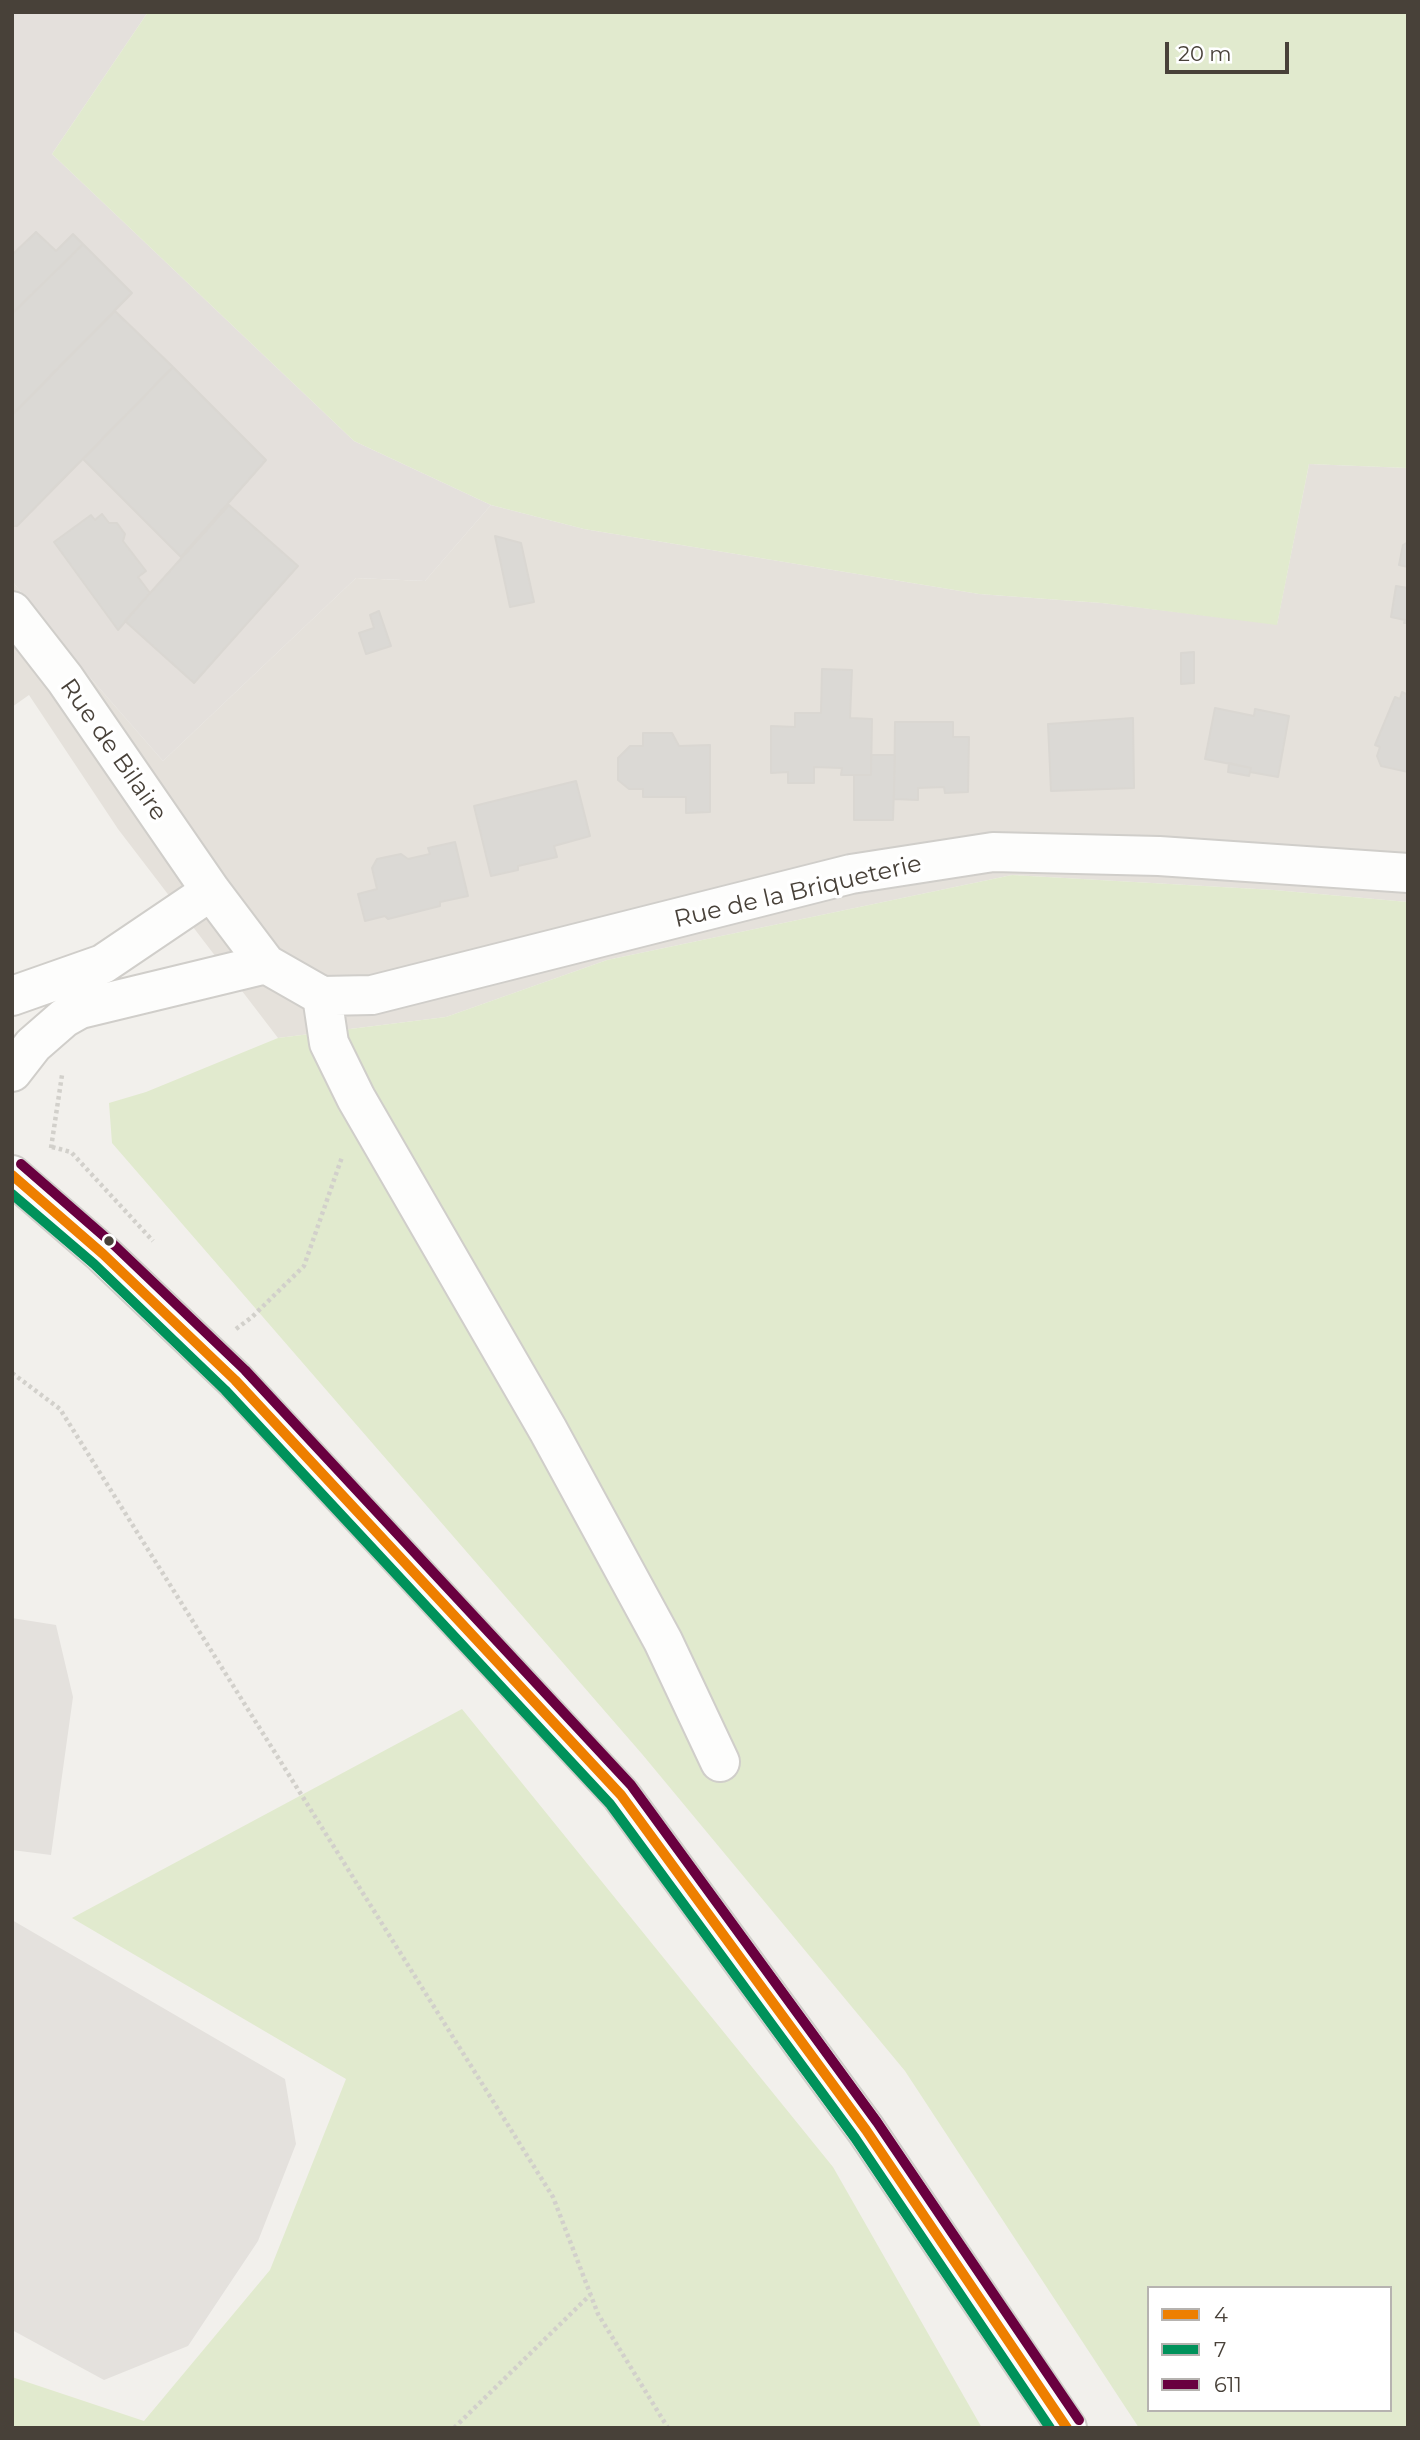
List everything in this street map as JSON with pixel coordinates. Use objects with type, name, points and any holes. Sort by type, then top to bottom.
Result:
[{"type":"street","name":"Rue de Bilaire","points":[[12,611],[65,679],[211,891],[266,964]]},
{"type":"street","name":"Rue de la Briqueterie","points":[[322,996],[372,995],[851,874],[993,852],[1159,856],[1408,873]]},
{"type":"street","points":[[12,996],[103,964],[211,891]]},
{"type":"street","points":[[12,1072],[42,1038],[64,1018],[80,1009],[266,964],[322,996],[329,1043],[356,1098],[555,1442],[663,1641],[720,1762]]},
{"type":"street","points":[[12,1175],[103,1254],[235,1380],[621,1794],[866,2130],[1067,2428]]},
{"type":"path","points":[[62,1063],[52,1147],[71,1152],[160,1249]]},
{"type":"path","points":[[204,1351],[252,1317],[304,1266],[345,1148],[356,1098]]},
{"type":"path","points":[[12,1373],[60,1409],[553,2197],[598,2314],[668,2428]]},
{"type":"path","points":[[454,2428],[590,2295]]},
{"type":"shaded area","points":[[12,12],[148,12],[52,154],[354,441],[491,505],[425,581],[356,578],[163,761],[86,673],[12,581]]},
{"type":"shaded area","points":[[1309,464],[1408,468],[1408,902],[1274,890],[1012,875],[607,960],[446,1017],[278,1038],[118,829],[29,695],[12,707],[12,581],[86,673],[163,761],[356,578],[425,581],[491,505],[584,529],[979,594],[1102,603],[1277,624]]},
{"type":"shaded area","points":[[12,1618],[56,1625],[73,1697],[51,1855],[12,1850]]},
{"type":"shaded area","points":[[12,1920],[285,2079],[296,2144],[258,2241],[188,2346],[104,2380],[12,2330]]},
{"type":"green space","points":[[148,12],[1408,12],[1408,468],[1309,464],[1277,625],[1102,603],[979,594],[584,529],[491,505],[354,441],[52,154]]},
{"type":"green space","points":[[1012,875],[1274,890],[1408,902],[1408,2428],[1139,2428],[905,2071],[642,1754],[112,1143],[109,1103],[146,1092],[278,1038],[446,1017],[607,960]]},
{"type":"green space","points":[[462,1709],[833,2167],[982,2428],[12,2428],[12,2377],[144,2421],[270,2270],[346,2079],[72,1918]]},
{"type":"building","points":[[36,232],[56,251],[73,234],[83,244],[12,314],[12,255]]},
{"type":"building","points":[[83,244],[132,293],[12,415],[12,314]]},
{"type":"building","points":[[115,311],[173,367],[17,526],[12,526],[12,415]]},
{"type":"building","points":[[173,367],[266,460],[181,557],[83,459]]},
{"type":"building","points":[[229,505],[298,566],[194,683],[125,621]]},
{"type":"building","points":[[102,514],[109,523],[117,523],[125,534],[123,541],[146,571],[138,577],[150,593],[118,630],[54,542],[91,515],[95,520]]},
{"type":"building","points":[[495,536],[521,543],[534,602],[510,607]]},
{"type":"building","points":[[1408,542],[1408,567],[1399,565],[1403,545]]},
{"type":"building","points":[[1396,586],[1408,588],[1408,623],[1391,617]]},
{"type":"building","points":[[379,611],[391,646],[366,654],[359,633],[374,628],[370,615]]},
{"type":"building","points":[[1194,652],[1194,683],[1181,684],[1181,653]]},
{"type":"building","points":[[822,669],[852,670],[850,718],[872,719],[871,775],[841,775],[842,768],[814,767],[814,783],[788,783],[788,772],[771,773],[771,726],[795,727],[795,713],[821,713]]},
{"type":"building","points":[[1402,692],[1408,695],[1408,772],[1381,766],[1377,756],[1380,747],[1375,745],[1395,697],[1400,699]]},
{"type":"building","points":[[1215,708],[1254,716],[1255,709],[1289,716],[1278,777],[1250,772],[1251,768],[1205,759]]},
{"type":"building","points":[[1133,718],[1134,788],[1051,791],[1048,724]]},
{"type":"building","points":[[895,722],[953,722],[953,737],[969,737],[968,792],[945,793],[944,787],[918,788],[918,800],[894,799]]},
{"type":"building","points":[[643,733],[672,733],[679,746],[710,745],[710,812],[686,813],[686,797],[643,797],[643,789],[629,789],[618,780],[618,758],[630,746],[643,746]]},
{"type":"building","points":[[871,755],[895,755],[893,820],[854,820],[854,775],[871,775]]},
{"type":"building","points":[[1229,763],[1251,768],[1249,776],[1228,772]]},
{"type":"building","points":[[576,781],[590,836],[554,846],[557,857],[518,866],[518,870],[491,876],[474,806]]},
{"type":"building","points":[[455,842],[468,896],[388,919],[385,916],[365,921],[358,894],[377,889],[372,868],[377,859],[401,854],[408,859],[430,854],[428,848]]},
{"type":"transit line","name":"611","points":[[21,1164],[113,1244],[245,1370],[631,1785],[877,2122],[1079,2420]]},
{"type":"transit line","name":"4","points":[[12,1175],[103,1254],[235,1380],[621,1795],[866,2130],[1067,2428]]},
{"type":"transit line","name":"7","points":[[12,1194],[94,1264],[225,1390],[610,1804],[855,2138],[1050,2428]]}]
